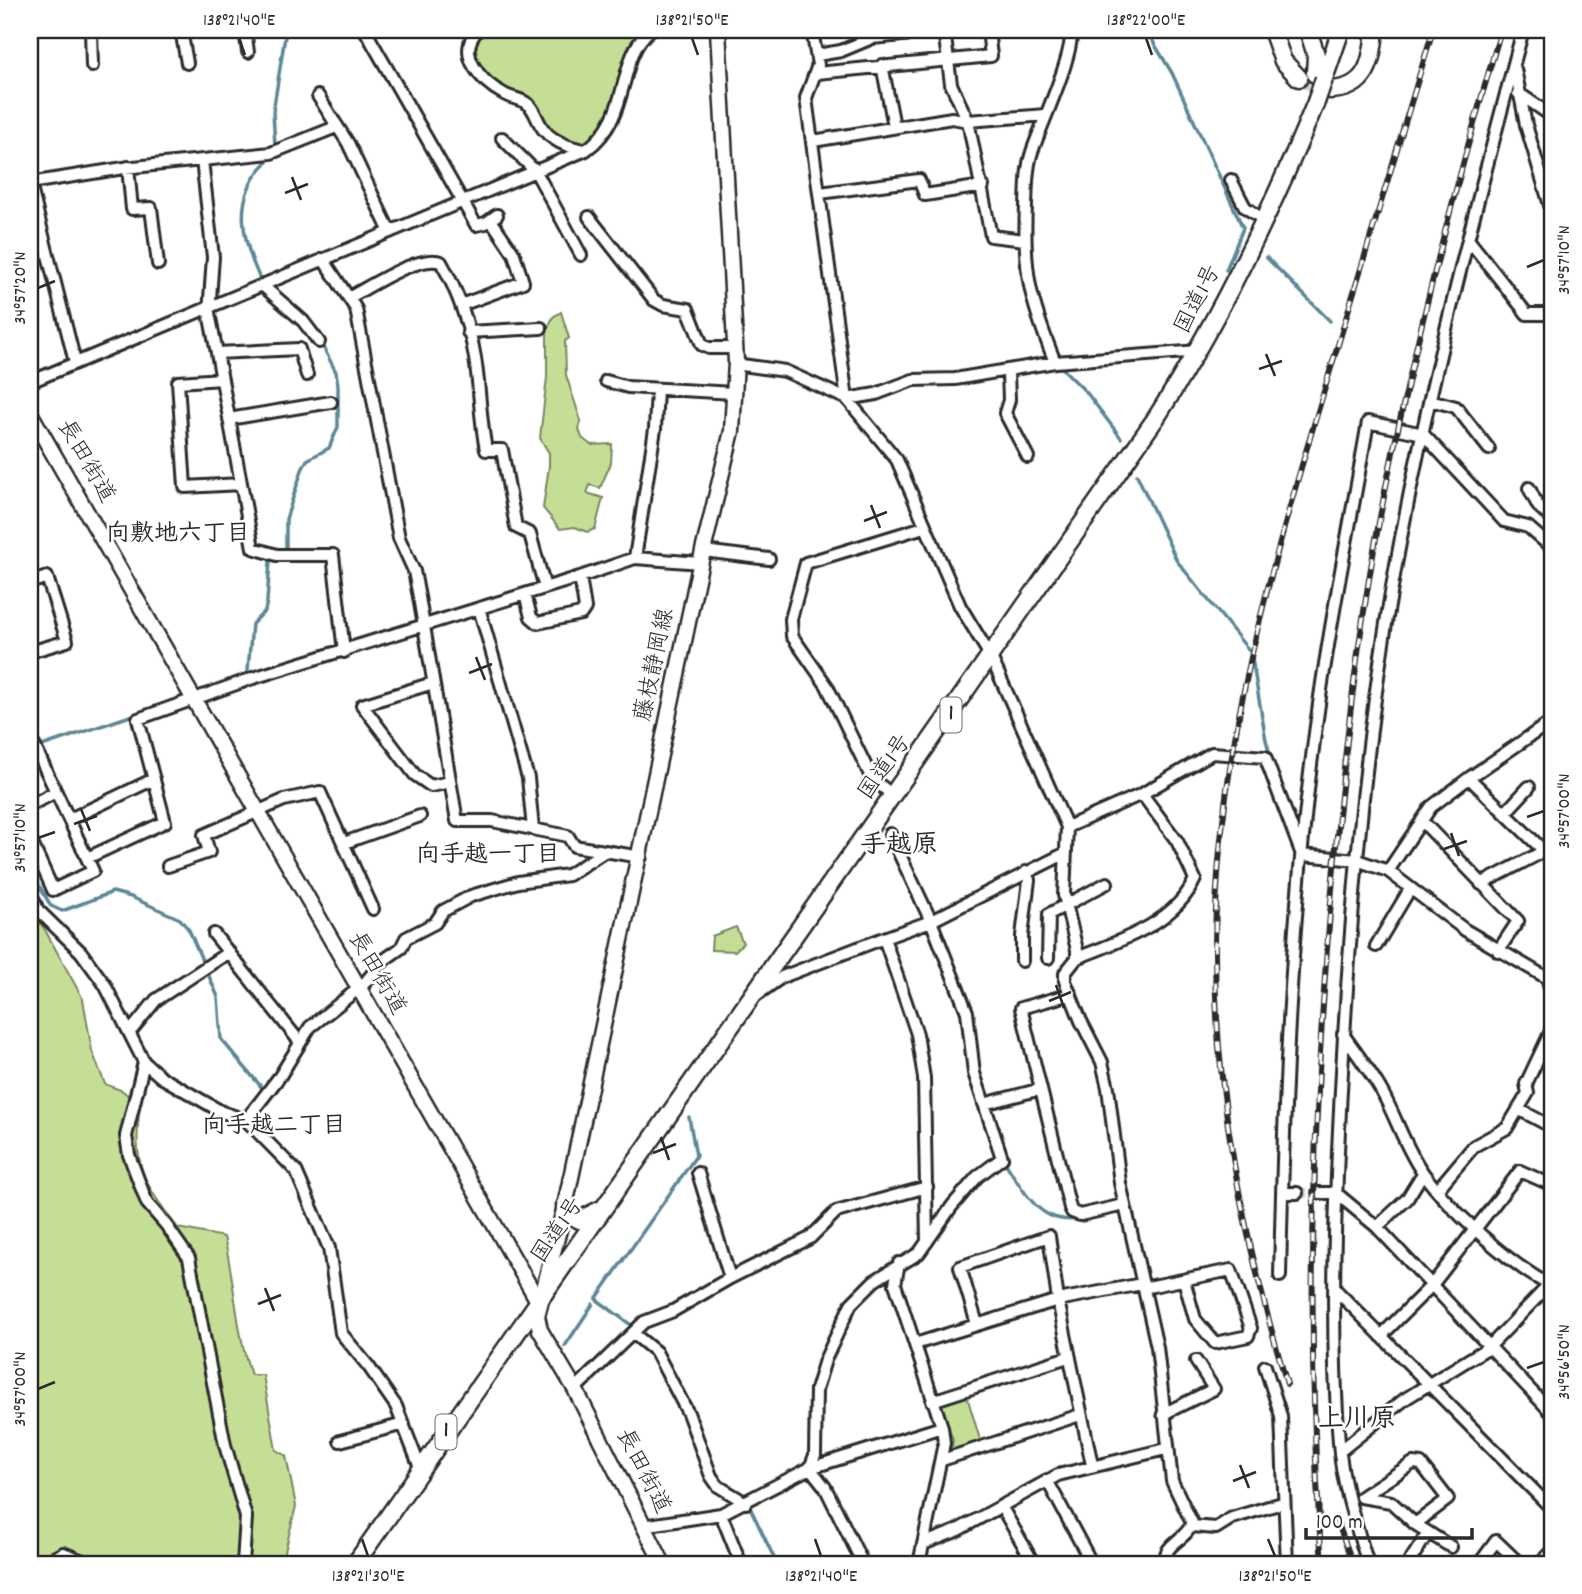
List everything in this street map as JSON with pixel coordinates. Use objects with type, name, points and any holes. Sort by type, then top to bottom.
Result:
[{"type":"highway","points":[[1308,30],[1316,55],[1317,80]]},
{"type":"highway","name":"国道1号","points":[[355,1564],[601,1209],[991,657],[1199,351],[1237,276],[1340,30]]},
{"type":"highway","points":[[1271,31],[1283,61],[1317,80],[1353,86],[1366,74],[1372,57],[1375,30]]},
{"type":"highway","points":[[1237,276],[1258,216],[1311,99]]},
{"type":"highway","points":[[565,1206],[570,1215],[580,1220],[587,1219],[601,1209]]},
{"type":"main road","name":"藤枝静岡線","points":[[538,1301],[565,1206],[702,557],[732,431],[735,364],[719,30]]},
{"type":"main road","name":"長田街道","points":[[30,413],[538,1301],[540,1330],[575,1389],[663,1564]]},
{"type":"street","points":[[91,30],[92,66]]},
{"type":"street","points":[[181,30],[187,63]]},
{"type":"street","points":[[245,30],[247,52]]},
{"type":"street","points":[[365,30],[476,225],[494,217],[514,254],[523,282],[461,306]]},
{"type":"street","points":[[478,30],[469,43],[471,64],[497,90],[528,104],[541,126],[555,140],[586,150]]},
{"type":"street","points":[[30,382],[586,150],[602,138],[611,124],[632,58],[643,36],[650,30]]},
{"type":"street","points":[[813,30],[817,73],[807,91],[847,399]]},
{"type":"street","points":[[817,55],[841,51],[872,38],[944,30],[951,84],[968,121],[991,236],[1025,240]]},
{"type":"street","points":[[817,73],[991,57],[988,30]]},
{"type":"street","points":[[1055,362],[1030,297],[1025,240],[1028,168],[1072,38],[1071,30]]},
{"type":"street","points":[[1368,1564],[1347,1494],[1340,1451],[1335,1289],[1343,1034],[1357,860],[1375,698],[1395,570],[1430,400],[1468,239],[1523,30]]},
{"type":"street","points":[[1514,62],[1518,93],[1552,212]]},
{"type":"street","points":[[882,65],[894,126]]},
{"type":"street","points":[[1518,93],[1552,116]]},
{"type":"street","points":[[318,96],[348,143],[390,232]]},
{"type":"street","points":[[813,141],[952,118],[968,121],[1046,115]]},
{"type":"street","points":[[75,362],[30,183],[128,167],[271,153],[336,127]]},
{"type":"street","points":[[502,138],[536,172],[581,255]]},
{"type":"street","points":[[202,160],[213,257],[209,313],[253,548],[278,555],[333,555],[344,652]]},
{"type":"street","points":[[128,167],[132,209],[150,208],[158,264]]},
{"type":"street","points":[[820,193],[919,180],[925,195],[983,186]]},
{"type":"street","points":[[1231,180],[1245,207],[1258,216]]},
{"type":"street","points":[[589,217],[654,300],[663,305],[688,309],[702,345],[709,348],[734,348]]},
{"type":"street","points":[[1468,239],[1527,314],[1552,314]]},
{"type":"street","points":[[324,259],[356,309],[399,538],[414,571],[457,821],[492,821],[568,836],[574,846],[640,856]]},
{"type":"street","points":[[350,297],[415,264],[433,259],[441,262],[461,306],[475,357],[486,450],[502,450],[516,527],[530,534],[545,588]]},
{"type":"street","points":[[262,285],[303,321],[309,346],[307,374]]},
{"type":"street","points":[[468,332],[541,328]]},
{"type":"street","points":[[217,353],[309,346]]},
{"type":"street","points":[[847,399],[876,394],[913,380],[955,379],[1055,362],[1199,351]]},
{"type":"street","points":[[735,364],[785,371],[847,399],[897,460],[960,606],[991,657],[1067,827],[1064,854],[1066,907],[1077,958]]},
{"type":"street","points":[[1008,372],[1009,400],[1004,413],[1028,457]]},
{"type":"street","points":[[222,379],[178,382],[185,487],[241,484]]},
{"type":"street","points":[[606,381],[628,387],[734,393]]},
{"type":"street","points":[[635,558],[655,429],[657,389]]},
{"type":"street","points":[[1430,400],[1456,407],[1489,449]]},
{"type":"street","points":[[229,418],[331,402]]},
{"type":"street","points":[[1280,1276],[1289,996],[1302,855],[1319,705],[1368,422],[1423,433],[1504,521],[1528,527],[1552,548]]},
{"type":"street","points":[[1530,488],[1538,506],[1552,519]]},
{"type":"street","points":[[894,796],[872,779],[827,686],[792,636],[791,619],[806,563],[924,527]]},
{"type":"street","points":[[87,858],[165,821],[138,719],[194,702],[253,678],[580,578],[635,558],[769,559]]},
{"type":"street","points":[[30,583],[47,577],[67,641],[30,652]]},
{"type":"street","points":[[525,594],[531,617],[538,623],[581,614],[585,608],[580,578]]},
{"type":"street","points":[[479,608],[528,778],[533,829]]},
{"type":"street","points":[[433,683],[412,687],[362,705],[415,775],[430,786],[450,782]]},
{"type":"street","points":[[1388,872],[1432,807],[1552,721]]},
{"type":"street","points":[[30,747],[34,745],[93,871],[53,890],[36,883]]},
{"type":"street","points":[[1067,827],[1142,794],[1212,753],[1265,757],[1302,855]]},
{"type":"street","points":[[1469,778],[1548,849],[1481,884]]},
{"type":"street","points":[[69,819],[154,779]]},
{"type":"street","points":[[1505,813],[1530,787]]},
{"type":"street","points":[[30,805],[57,792]]},
{"type":"street","points":[[168,866],[209,852],[204,835],[284,800],[320,792],[373,909]]},
{"type":"street","points":[[1142,794],[1177,841],[1195,879],[1190,889],[1167,913],[1145,930],[1077,958],[1065,973],[1070,994],[1102,1062],[1108,1088],[1125,1205],[1157,1347],[1166,1449],[1172,1481],[1180,1502],[1188,1513],[1191,1526],[1185,1536],[1168,1549],[1164,1557],[1166,1564]]},
{"type":"street","points":[[344,843],[421,816]]},
{"type":"street","points":[[1422,821],[1518,921],[1497,951]]},
{"type":"street","points":[[810,1468],[816,1455],[816,1390],[839,1327],[859,1293],[899,1263],[919,1253],[977,1177],[1002,1158],[974,1073],[967,1012],[931,921],[890,834]]},
{"type":"street","points":[[30,839],[38,910],[92,967],[130,1032],[144,1062],[161,1077],[222,1112],[246,1120],[296,1171],[330,1248],[341,1333],[384,1388],[404,1424],[421,1470]]},
{"type":"street","points":[[246,1120],[280,1076],[299,1041],[319,1017],[358,988],[384,960],[401,948],[406,938],[435,923],[454,903],[488,889],[568,875],[604,852]]},
{"type":"street","points":[[752,997],[782,977],[931,921],[1064,854]]},
{"type":"street","points":[[1302,855],[1357,860],[1388,872],[1497,951],[1550,977],[1552,995]]},
{"type":"street","points":[[1022,961],[1022,936],[1029,880],[1027,872]]},
{"type":"street","points":[[1048,957],[1049,915],[1107,883]]},
{"type":"street","points":[[1376,946],[1410,889]]},
{"type":"street","points":[[214,934],[299,1041]]},
{"type":"street","points":[[884,938],[917,1034],[923,1078],[927,1242]]},
{"type":"street","points":[[130,1032],[156,1000],[229,953]]},
{"type":"street","points":[[1070,994],[1021,1008],[1072,1212],[1080,1215],[1125,1205]]},
{"type":"street","points":[[1437,1190],[1474,1146],[1507,1128],[1528,1093],[1526,1084],[1552,1029]]},
{"type":"street","points":[[1340,1451],[1373,1422],[1489,1347],[1551,1285],[1477,1230],[1437,1190],[1409,1151],[1382,1092],[1343,1034]]},
{"type":"street","points":[[144,1062],[129,1119],[128,1146],[140,1191],[189,1258],[225,1445],[246,1517],[243,1564]]},
{"type":"street","points":[[984,1104],[1041,1089]]},
{"type":"street","points":[[1518,1109],[1552,1127]]},
{"type":"street","points":[[1381,1336],[1432,1285],[1520,1171],[1552,1185]]},
{"type":"street","points":[[698,1172],[730,1278]]},
{"type":"street","points":[[1377,1227],[1406,1199],[1423,1173]]},
{"type":"street","points":[[575,1389],[644,1322],[673,1311],[730,1278],[810,1238],[836,1212],[927,1187]]},
{"type":"street","points":[[1282,1193],[1297,1193]]},
{"type":"street","points":[[1318,1193],[1336,1193],[1377,1227],[1552,1413]]},
{"type":"street","points":[[977,1324],[960,1267],[1049,1236],[1068,1357],[1092,1465]]},
{"type":"street","points":[[899,1263],[895,1284],[942,1427],[943,1460],[919,1564]]},
{"type":"street","points":[[915,1344],[1058,1300],[1231,1270],[1251,1328],[1248,1336],[1215,1343],[1195,1319],[1184,1280]]},
{"type":"street","points":[[1335,1289],[1552,1509]]},
{"type":"street","points":[[634,1334],[656,1352],[688,1413],[718,1486],[746,1503]]},
{"type":"street","points":[[932,1401],[1068,1357]]},
{"type":"street","points":[[1163,1414],[1214,1389],[1196,1361]]},
{"type":"street","points":[[1265,1366],[1281,1416],[1282,1503],[1287,1564]]},
{"type":"street","points":[[943,1460],[1080,1415]]},
{"type":"street","points":[[340,1441],[404,1424]]},
{"type":"street","points":[[643,1526],[721,1514],[810,1468],[942,1427]]},
{"type":"street","points":[[923,1544],[956,1531],[1047,1480],[1092,1465],[1166,1449]]},
{"type":"street","points":[[1361,1497],[1412,1463],[1421,1464],[1448,1499],[1415,1524]]},
{"type":"street","points":[[810,1468],[825,1487],[863,1564]]},
{"type":"street","points":[[1047,1480],[1083,1532],[1092,1564]]},
{"type":"street","points":[[1347,1494],[1391,1502],[1415,1524],[1451,1546]]},
{"type":"street","points":[[1191,1526],[1216,1528],[1232,1518],[1282,1503]]},
{"type":"street","points":[[1001,1506],[1034,1564]]},
{"type":"street","points":[[721,1514],[741,1564]]},
{"type":"street","points":[[1408,1564],[1429,1533]]},
{"type":"street","points":[[1479,1564],[1496,1541],[1520,1564]]},
{"type":"street","points":[[1539,1564],[1552,1551]]},
{"type":"street","points":[[42,1564],[63,1553],[90,1564]]},
{"type":"green space","points":[[485,30],[643,30],[629,57],[612,112],[604,128],[595,139],[583,144],[573,144],[558,136],[529,99],[503,90],[482,71],[475,55],[475,46]]},
{"type":"green space","points":[[561,312],[569,338],[565,341],[566,375],[581,421],[579,429],[582,438],[591,445],[612,444],[611,463],[600,488],[590,485],[587,493],[603,498],[595,529],[587,532],[575,527],[560,529],[543,508],[549,466],[549,453],[540,438],[547,377],[547,330],[553,317]]},
{"type":"green space","points":[[30,910],[45,930],[83,999],[92,1051],[105,1084],[123,1091],[140,1106],[139,1159],[148,1185],[178,1228],[224,1237],[246,1358],[251,1375],[263,1375],[276,1450],[286,1456],[296,1506],[282,1564],[30,1564]]},
{"type":"green space","points":[[736,927],[743,943],[735,951],[711,950],[712,936]]},
{"type":"green space","points":[[967,1396],[981,1443],[960,1450],[952,1448],[953,1440],[941,1405]]},
{"type":"waterway","points":[[275,146],[273,112],[286,30]]},
{"type":"waterway","points":[[1146,30],[1172,73],[1243,228],[1226,270]]},
{"type":"waterway","points":[[261,281],[249,250],[243,219],[248,189],[267,162]]},
{"type":"waterway","points":[[1266,257],[1330,321]]},
{"type":"waterway","points":[[286,549],[286,519],[302,470],[307,460],[329,448],[338,427],[336,372],[321,343]]},
{"type":"waterway","points":[[1059,365],[1087,393],[1121,438]]},
{"type":"waterway","points":[[1137,475],[1177,561],[1251,653],[1266,740],[1274,768]]},
{"type":"waterway","points":[[248,670],[252,624],[265,611],[270,561]]},
{"type":"waterway","points":[[42,746],[139,713]]},
{"type":"waterway","points":[[30,870],[51,906],[62,911],[113,892],[180,919],[189,930],[218,997],[221,1039],[263,1089]]},
{"type":"waterway","points":[[635,1328],[596,1299],[696,1156],[689,1117]]},
{"type":"waterway","points":[[1006,1164],[1029,1198],[1050,1215],[1076,1220],[1117,1212]]},
{"type":"waterway","points":[[565,1346],[593,1304]]},
{"type":"waterway","points":[[748,1503],[777,1564]]},
{"type":"tunnel","points":[[1299,78],[1330,90]]},
{"type":"tunnel","points":[[1297,1193],[1318,1193]]},
{"type":"railway","points":[[1287,1384],[1257,1276],[1234,1167],[1226,1112],[1216,1000],[1215,944],[1224,808],[1247,674],[1280,542],[1433,30]]},
{"type":"railway","points":[[1322,1564],[1314,1392],[1313,1221],[1326,964],[1347,744],[1371,566],[1405,398],[1450,213],[1501,30]]},
{"type":"railway","points":[[1336,1518],[1353,1564]]},
{"type":"district","name":"向敷地六丁目","points":[[178,535]]},
{"type":"district","name":"手越原","points":[[899,846]]},
{"type":"district","name":"向手越一丁目","points":[[488,856]]},
{"type":"district","name":"向手越二丁目","points":[[274,1127]]},
{"type":"district","name":"上川原","points":[[1357,1420]]}]
